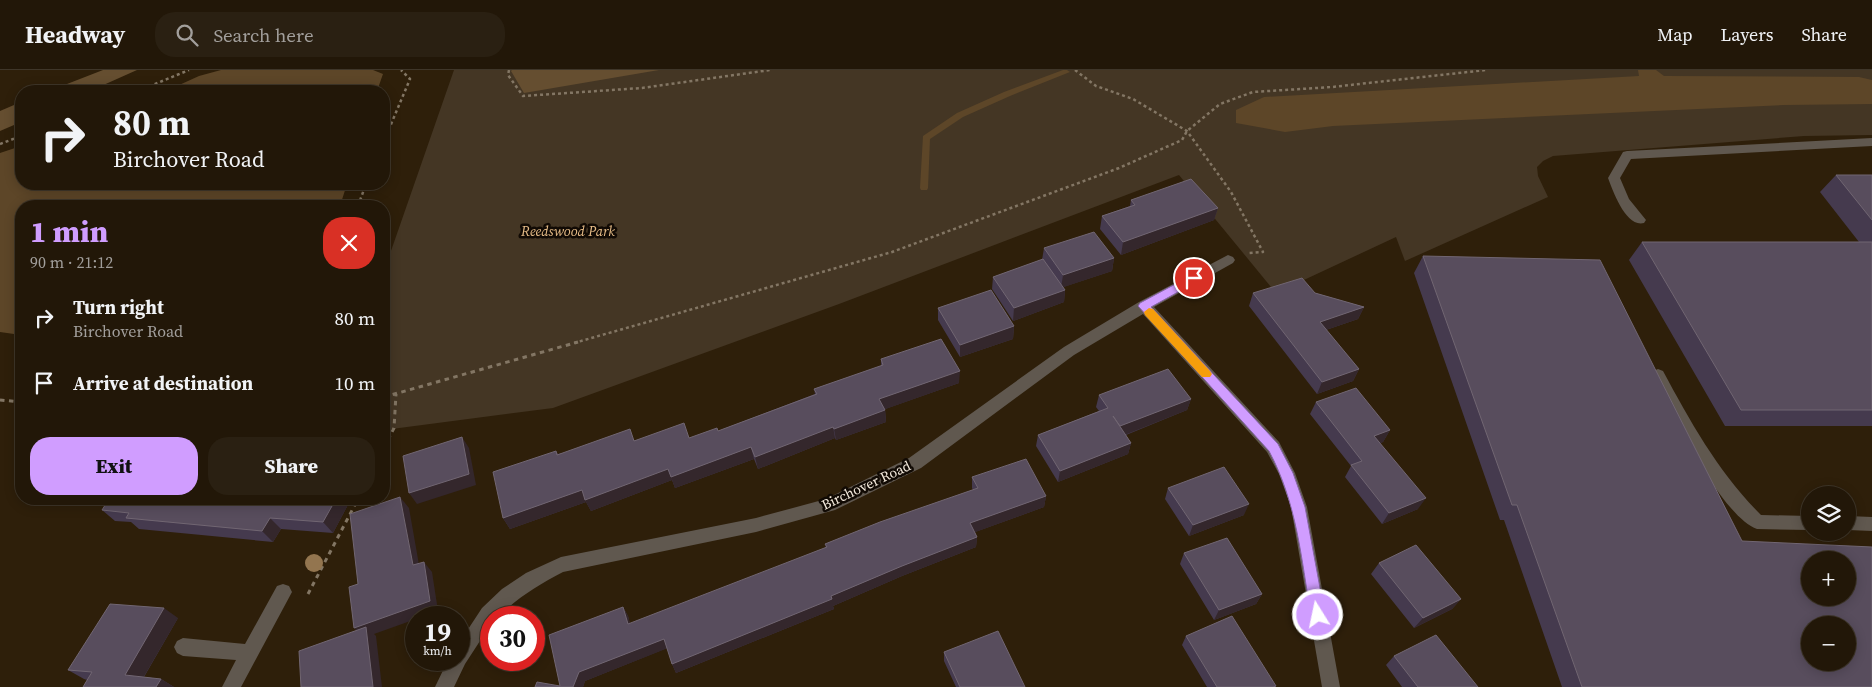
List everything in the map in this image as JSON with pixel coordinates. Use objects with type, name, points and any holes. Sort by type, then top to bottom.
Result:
[{"type":"street","points":[[1639,220],[1623,201],[1614,178],[1627,154],[1872,142]]},
{"type":"street","name":"Birchover Road","points":[[470,641],[488,614],[508,595],[532,579],[561,565],[654,548],[747,527],[829,504],[915,463],[1069,351],[1144,306],[1228,260]]},
{"type":"street","points":[[1144,306],[1273,448],[1287,473],[1299,507],[1331,687]]},
{"type":"street","points":[[1650,360],[1697,445],[1738,504],[1757,522],[1801,523]]},
{"type":"street","points":[[1856,523],[1872,524]]},
{"type":"street","points":[[231,687],[283,592]]},
{"type":"street","points":[[183,647],[250,653]]},
{"type":"street","name":"Birchover Road","points":[[444,687],[452,671]]},
{"type":"path","points":[[153,85],[189,70]]},
{"type":"path","points":[[390,127],[410,79],[401,70]]},
{"type":"path","points":[[509,70],[508,75],[522,96],[642,88],[770,70]]},
{"type":"path","points":[[1075,70],[1096,86],[1133,99],[1187,131],[1231,192],[1263,252],[1244,254]]},
{"type":"path","points":[[390,396],[892,252],[1119,168],[1182,140],[1187,131],[1220,104],[1253,92],[1332,88],[1486,70]]},
{"type":"path","points":[[0,144],[15,138]]},
{"type":"path","points":[[390,436],[394,428],[396,394]]},
{"type":"path","points":[[0,400],[15,401]]},
{"type":"path","points":[[283,592],[309,594],[355,505]]},
{"type":"green space","name":"Reedswood Park","points":[[454,70],[1872,70],[1872,135],[1804,136],[1553,156],[1543,161],[1537,167],[1538,176],[1548,197],[1405,261],[1396,237],[1276,293],[1179,175],[839,304],[553,408],[390,429],[390,254]]},
{"type":"shaded area","points":[[103,70],[137,70],[103,85],[64,85]]},
{"type":"shaded area","points":[[221,70],[373,70],[383,74],[379,85],[179,85],[199,76]]},
{"type":"shaded area","points":[[512,70],[659,70],[524,93],[511,71]]},
{"type":"shaded area","points":[[1638,70],[1656,70],[1664,76],[1859,77],[1872,80],[1872,104],[1784,105],[1333,126],[1285,132],[1236,123],[1236,110],[1264,97],[1639,76]]},
{"type":"shaded area","points":[[15,105],[15,125],[0,131],[0,111]]},
{"type":"shaded area","points":[[15,148],[15,190],[345,190],[342,200],[15,200],[15,334],[0,332],[0,153]]},
{"type":"building","points":[[1836,175],[1872,175],[1872,220]]},
{"type":"building","points":[[1191,179],[1218,208],[1123,242],[1102,216],[1135,205],[1131,200]]},
{"type":"building","points":[[1094,232],[1114,258],[1063,275],[1044,248]]},
{"type":"building","points":[[1642,242],[1872,242],[1872,410],[1741,410]]},
{"type":"building","points":[[1423,256],[1600,260],[1742,541],[1872,547],[1872,687],[1582,687],[1517,505],[1512,505]]},
{"type":"building","points":[[1043,259],[1065,290],[1014,308],[993,277]]},
{"type":"building","points":[[1302,278],[1315,293],[1364,307],[1320,322],[1359,369],[1322,382],[1253,293]]},
{"type":"building","points":[[991,290],[1014,326],[960,345],[938,308]]},
{"type":"building","points":[[941,339],[960,371],[879,399],[885,410],[834,429],[833,427],[755,457],[751,447],[671,477],[668,469],[585,500],[582,490],[503,518],[493,472],[556,451],[557,455],[630,429],[634,441],[684,423],[689,438],[717,428],[718,431],[817,394],[814,389],[883,365],[881,359]]},
{"type":"building","points":[[1168,369],[1191,399],[1120,426],[1113,416],[1131,443],[1060,471],[1038,435],[1108,408],[1099,395]]},
{"type":"building","points":[[1356,388],[1390,430],[1374,436],[1426,498],[1389,513],[1351,465],[1362,461],[1316,402]]},
{"type":"building","points":[[462,437],[469,474],[409,493],[403,456]]},
{"type":"building","points":[[1026,459],[1046,496],[970,523],[977,537],[902,566],[831,596],[832,599],[672,664],[664,639],[579,672],[573,687],[535,687],[537,682],[560,686],[549,635],[623,607],[628,624],[827,547],[825,544],[880,522],[978,488],[972,477]]},
{"type":"building","points":[[1224,467],[1249,504],[1193,525],[1168,488]]},
{"type":"building","points":[[400,497],[413,565],[424,562],[430,601],[416,606],[405,606],[405,610],[354,628],[349,587],[358,584],[350,514],[376,505],[390,505],[390,500]]},
{"type":"building","points":[[105,505],[333,505],[323,522],[270,518],[262,531],[126,518],[129,513],[102,510]]},
{"type":"building","points":[[1227,538],[1262,594],[1219,610],[1184,553]]},
{"type":"building","points":[[1416,545],[1461,599],[1423,618],[1379,563]]},
{"type":"building","points":[[110,604],[164,608],[125,675],[161,679],[156,687],[83,687],[92,672],[68,670]]},
{"type":"building","points":[[1232,616],[1276,686],[1217,687],[1186,636]]},
{"type":"building","points":[[366,627],[373,687],[301,687],[299,651]]},
{"type":"building","points":[[998,631],[1025,687],[960,687],[944,652]]},
{"type":"building","points":[[1436,635],[1478,687],[1418,687],[1394,656]]},
{"type":"waterway","points":[[924,188],[926,138],[960,115],[1007,94],[1066,72]]},
{"type":"slow traffic","points":[[1149,312],[1206,374]]},
{"type":"route","points":[[1194,278],[1144,306],[1273,448],[1287,473],[1299,507],[1318,615]]}]
